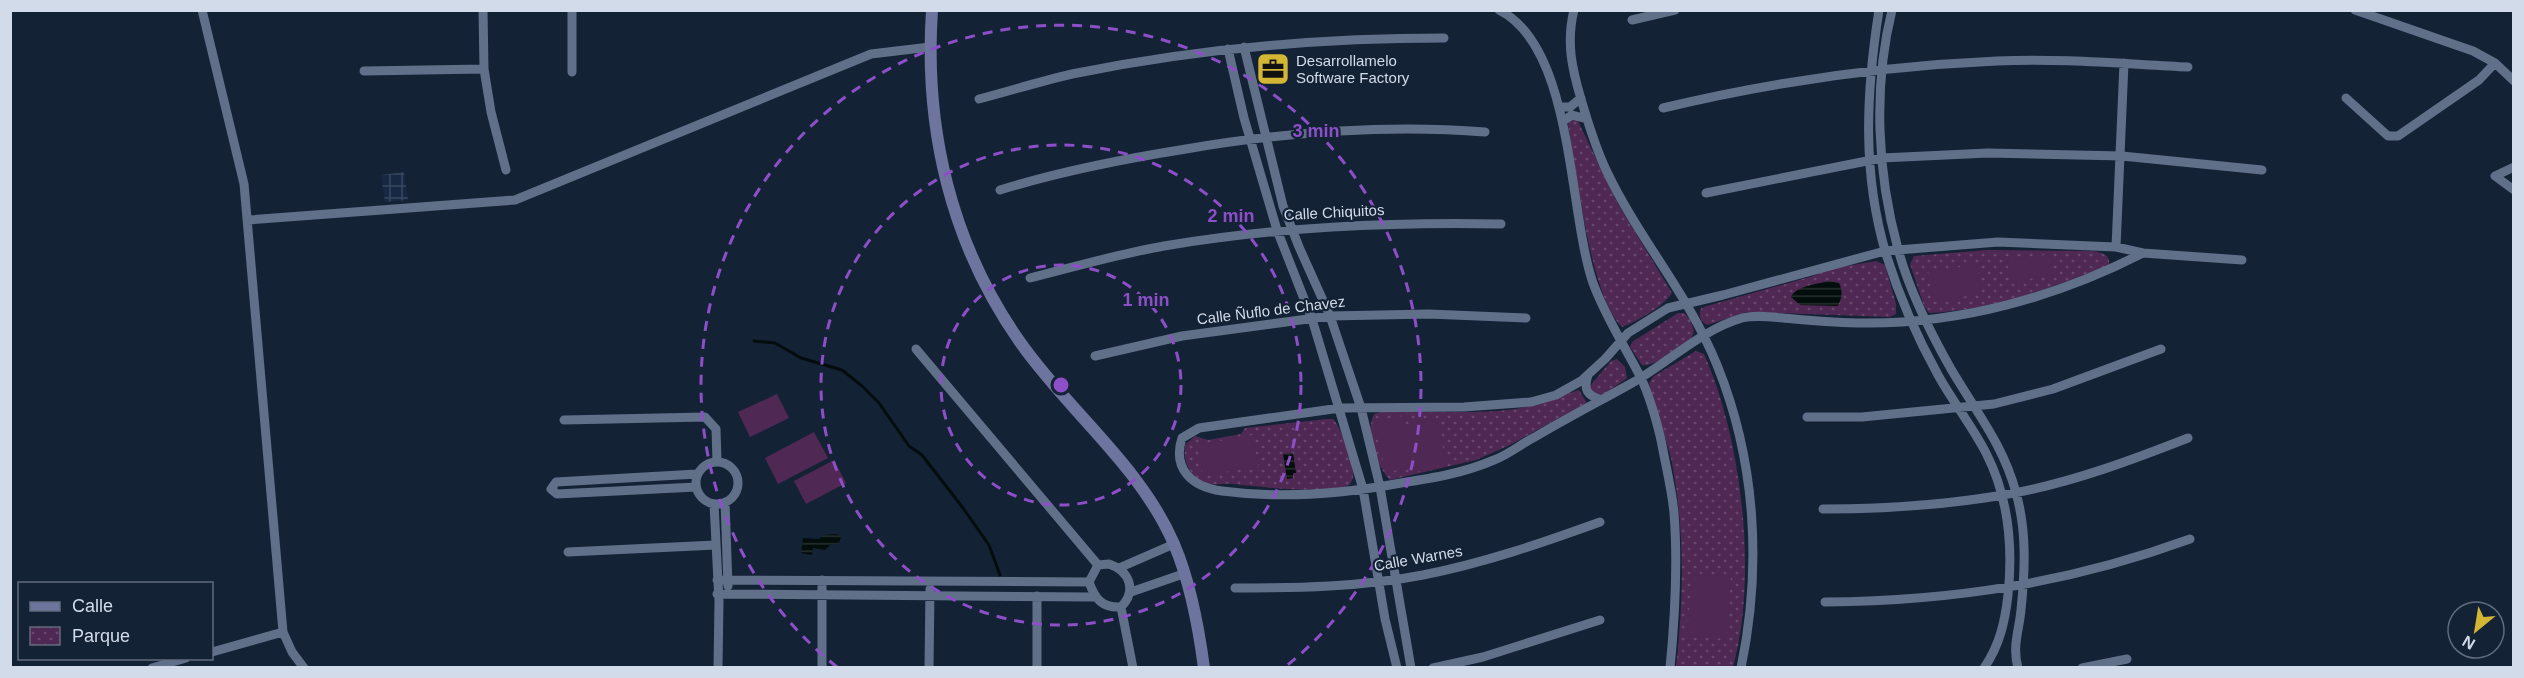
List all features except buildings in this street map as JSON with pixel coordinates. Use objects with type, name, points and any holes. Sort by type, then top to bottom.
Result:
[{"type":"street","points":[[202,10],[244,184],[249,220],[283,632],[304,668]]},
{"type":"street","points":[[483,10],[484,69],[491,112],[506,170]]},
{"type":"street","points":[[572,10],[572,72]]},
{"type":"street","points":[[932,10],[930,47],[935,135],[947,187],[963,240],[988,291],[1021,344],[1141,488],[1174,544],[1199,636],[1204,668]]},
{"type":"street","points":[[1499,10],[1515,21],[1536,48],[1559,108],[1584,252],[1602,306],[1641,378],[1662,442],[1674,512],[1676,584],[1670,668]]},
{"type":"street","points":[[1574,10],[1569,43],[1571,62],[1587,119],[1607,171],[1687,303],[1717,365],[1736,424],[1751,499],[1754,555],[1751,610],[1741,668]]},
{"type":"street","points":[[1632,20],[1675,10]]},
{"type":"street","points":[[1879,10],[1870,70],[1867,115],[1869,160],[1885,251],[1911,321],[1938,376],[1987,454],[2002,495],[2010,537],[2008,587],[2000,638],[1984,668]]},
{"type":"street","points":[[1892,10],[1882,68],[1880,115],[1882,158],[1898,250],[1927,320],[1951,369],[2000,448],[2016,492],[2025,536],[2021,612],[2015,640],[2018,668]]},
{"type":"street","points":[[2355,10],[2473,51],[2495,63],[2514,81]]},
{"type":"street","points":[[979,99],[1070,75],[1228,49],[1306,41],[1444,38]]},
{"type":"street","points":[[249,220],[515,200],[871,54],[930,47]]},
{"type":"street","points":[[1244,47],[1283,206],[1330,316],[1361,408],[1380,487],[1411,668]]},
{"type":"street","points":[[1228,49],[1277,230],[1312,319],[1363,489],[1385,619],[1396,668]]},
{"type":"street","points":[[1664,108],[1749,88],[1882,68],[2000,60],[2188,67]]},
{"type":"street","points":[[2116,247],[2122,156],[2124,63]]},
{"type":"street","points":[[2346,98],[2388,136],[2398,136],[2479,80],[2495,63]]},
{"type":"street","points":[[364,71],[484,69]]},
{"type":"street","points":[[1559,108],[1570,107],[1581,98]]},
{"type":"street","points":[[1563,121],[1572,114],[1587,119]]},
{"type":"street","points":[[1000,190],[1079,169],[1251,138],[1379,127],[1485,132]]},
{"type":"street","points":[[1706,193],[1882,158],[1988,153],[2122,156],[2262,170]]},
{"type":"street","points":[[2514,167],[2495,176],[2514,190]]},
{"type":"street","name":"Calle Chiquitos","points":[[1030,278],[1163,246],[1292,228],[1369,224],[1501,224]]},
{"type":"street","points":[[2144,253],[2100,276],[2034,298],[1927,320],[1856,323],[1744,317],[1703,335],[1641,378],[1497,459],[1463,472],[1363,489],[1293,496],[1249,495],[1208,489],[1192,481],[1182,467],[1178,452],[1182,438],[1199,428],[1340,408],[1464,407],[1531,402],[1556,395],[1588,375],[1628,333],[1668,308],[1885,251],[1998,242],[2116,247],[2144,253],[2242,260]]},
{"type":"street","name":"Calle Ñuflo de Chavez","points":[[1095,356],[1182,336],[1330,316],[1429,314],[1526,318]]},
{"type":"street","points":[[916,349],[1098,565]]},
{"type":"street","points":[[1807,417],[1862,417],[1994,404],[2053,389],[2161,349]]},
{"type":"street","points":[[1588,375],[1586,391],[1590,396],[1601,400]]},
{"type":"street","points":[[564,420],[705,417],[716,429],[717,461]]},
{"type":"street","points":[[1823,509],[1891,509],[2002,495],[2126,462],[2188,438]]},
{"type":"street","points":[[717,461],[732,468],[738,483],[732,498],[714,504],[702,498],[696,487],[697,474],[702,467],[717,461]]},
{"type":"street","points":[[696,487],[557,494],[551,489],[556,482],[697,474]]},
{"type":"street","points":[[725,502],[728,594]]},
{"type":"street","points":[[714,504],[718,668]]},
{"type":"street","name":"Calle Warnes","points":[[1235,588],[1291,588],[1395,579],[1450,569],[1501,556],[1599,522]]},
{"type":"street","points":[[1825,602],[1941,597],[2008,587],[2076,575],[2134,560],[2190,539]]},
{"type":"street","points":[[1119,568],[1174,544]]},
{"type":"street","points":[[568,552],[716,545]]},
{"type":"street","points":[[1109,564],[1119,568],[1128,580],[1131,592],[1121,607],[1101,603],[1094,597],[1089,582],[1098,565],[1109,564]]},
{"type":"street","points":[[1131,592],[1183,574]]},
{"type":"street","points":[[717,580],[1089,582]]},
{"type":"street","points":[[822,580],[822,668]]},
{"type":"street","points":[[929,668],[930,580]]},
{"type":"street","points":[[718,598],[728,594],[1094,597]]},
{"type":"street","points":[[1037,596],[1037,668]]},
{"type":"street","points":[[1121,607],[1133,668]]},
{"type":"street","points":[[1433,668],[1484,657],[1600,620]]},
{"type":"street","points":[[213,652],[283,632]]},
{"type":"street","points":[[2082,668],[2127,659]]},
{"type":"street","points":[[152,668],[179,660]]},
{"type":"shaded area","points":[[404,172],[408,200],[385,202],[381,175]]},
{"type":"shaded area","points":[[1829,281],[1839,283],[1842,294],[1838,306],[1800,305],[1791,297],[1797,290]]},
{"type":"shaded area","points":[[1293,453],[1296,473],[1293,473],[1293,478],[1287,479],[1283,454]]},
{"type":"shaded area","points":[[823,535],[841,536],[839,544],[831,544],[825,550],[813,548],[812,555],[801,553],[803,538],[819,539]]},
{"type":"green space","points":[[1577,119],[1617,202],[1672,293],[1649,313],[1622,327],[1611,312],[1601,289],[1586,232],[1568,125],[1570,120]]},
{"type":"green space","points":[[1987,250],[2092,251],[2107,256],[2109,265],[2066,282],[1998,303],[1929,313],[1924,306],[1910,264],[1914,256]]},
{"type":"green space","points":[[2050,254],[2054,275],[2010,282],[2007,261]]},
{"type":"green space","points":[[1876,261],[1885,265],[1896,304],[1896,314],[1890,317],[1747,312],[1707,325],[1700,318],[1701,308],[1707,306],[1813,276],[1830,269]]},
{"type":"green space","points":[[1977,265],[1981,294],[1932,301],[1928,271]]},
{"type":"green space","points":[[1678,313],[1684,313],[1690,319],[1694,331],[1691,339],[1667,357],[1642,365],[1630,347],[1632,342]]},
{"type":"green space","points":[[1696,351],[1704,354],[1717,388],[1728,426],[1742,509],[1745,551],[1744,592],[1733,667],[1676,667],[1682,589],[1679,510],[1671,458],[1649,383],[1654,376]]},
{"type":"green space","points":[[1617,359],[1625,367],[1627,378],[1599,398],[1591,392],[1590,386],[1611,361]]},
{"type":"green space","points":[[1579,390],[1587,403],[1510,445],[1476,460],[1390,480],[1376,458],[1370,430],[1374,414],[1381,412],[1483,412],[1516,409]]},
{"type":"green space","points":[[777,394],[789,418],[750,437],[738,412]]},
{"type":"green space","points":[[1403,416],[1405,425],[1435,416],[1447,463],[1417,472],[1415,465],[1386,473],[1374,424]]},
{"type":"green space","points":[[1333,419],[1336,423],[1347,447],[1353,473],[1353,479],[1348,486],[1305,489],[1209,484],[1193,474],[1186,461],[1185,445],[1195,436],[1208,440],[1241,434],[1245,428]]},
{"type":"green space","points":[[814,432],[828,458],[778,484],[765,458]]},
{"type":"green space","points":[[1253,435],[1258,466],[1203,476],[1198,445]]},
{"type":"green space","points":[[834,460],[846,483],[806,504],[794,481]]},
{"type":"green space","points":[[1692,574],[1731,577],[1726,639],[1687,636]]},
{"type":"waterway","points":[[754,341],[775,343],[801,358],[842,370],[862,386],[879,403],[909,446],[922,455],[963,508],[989,545],[1000,575]]},
{"type":"place","name":"Desarrollamelo Software Factory","points":[[1273,69]]}]
